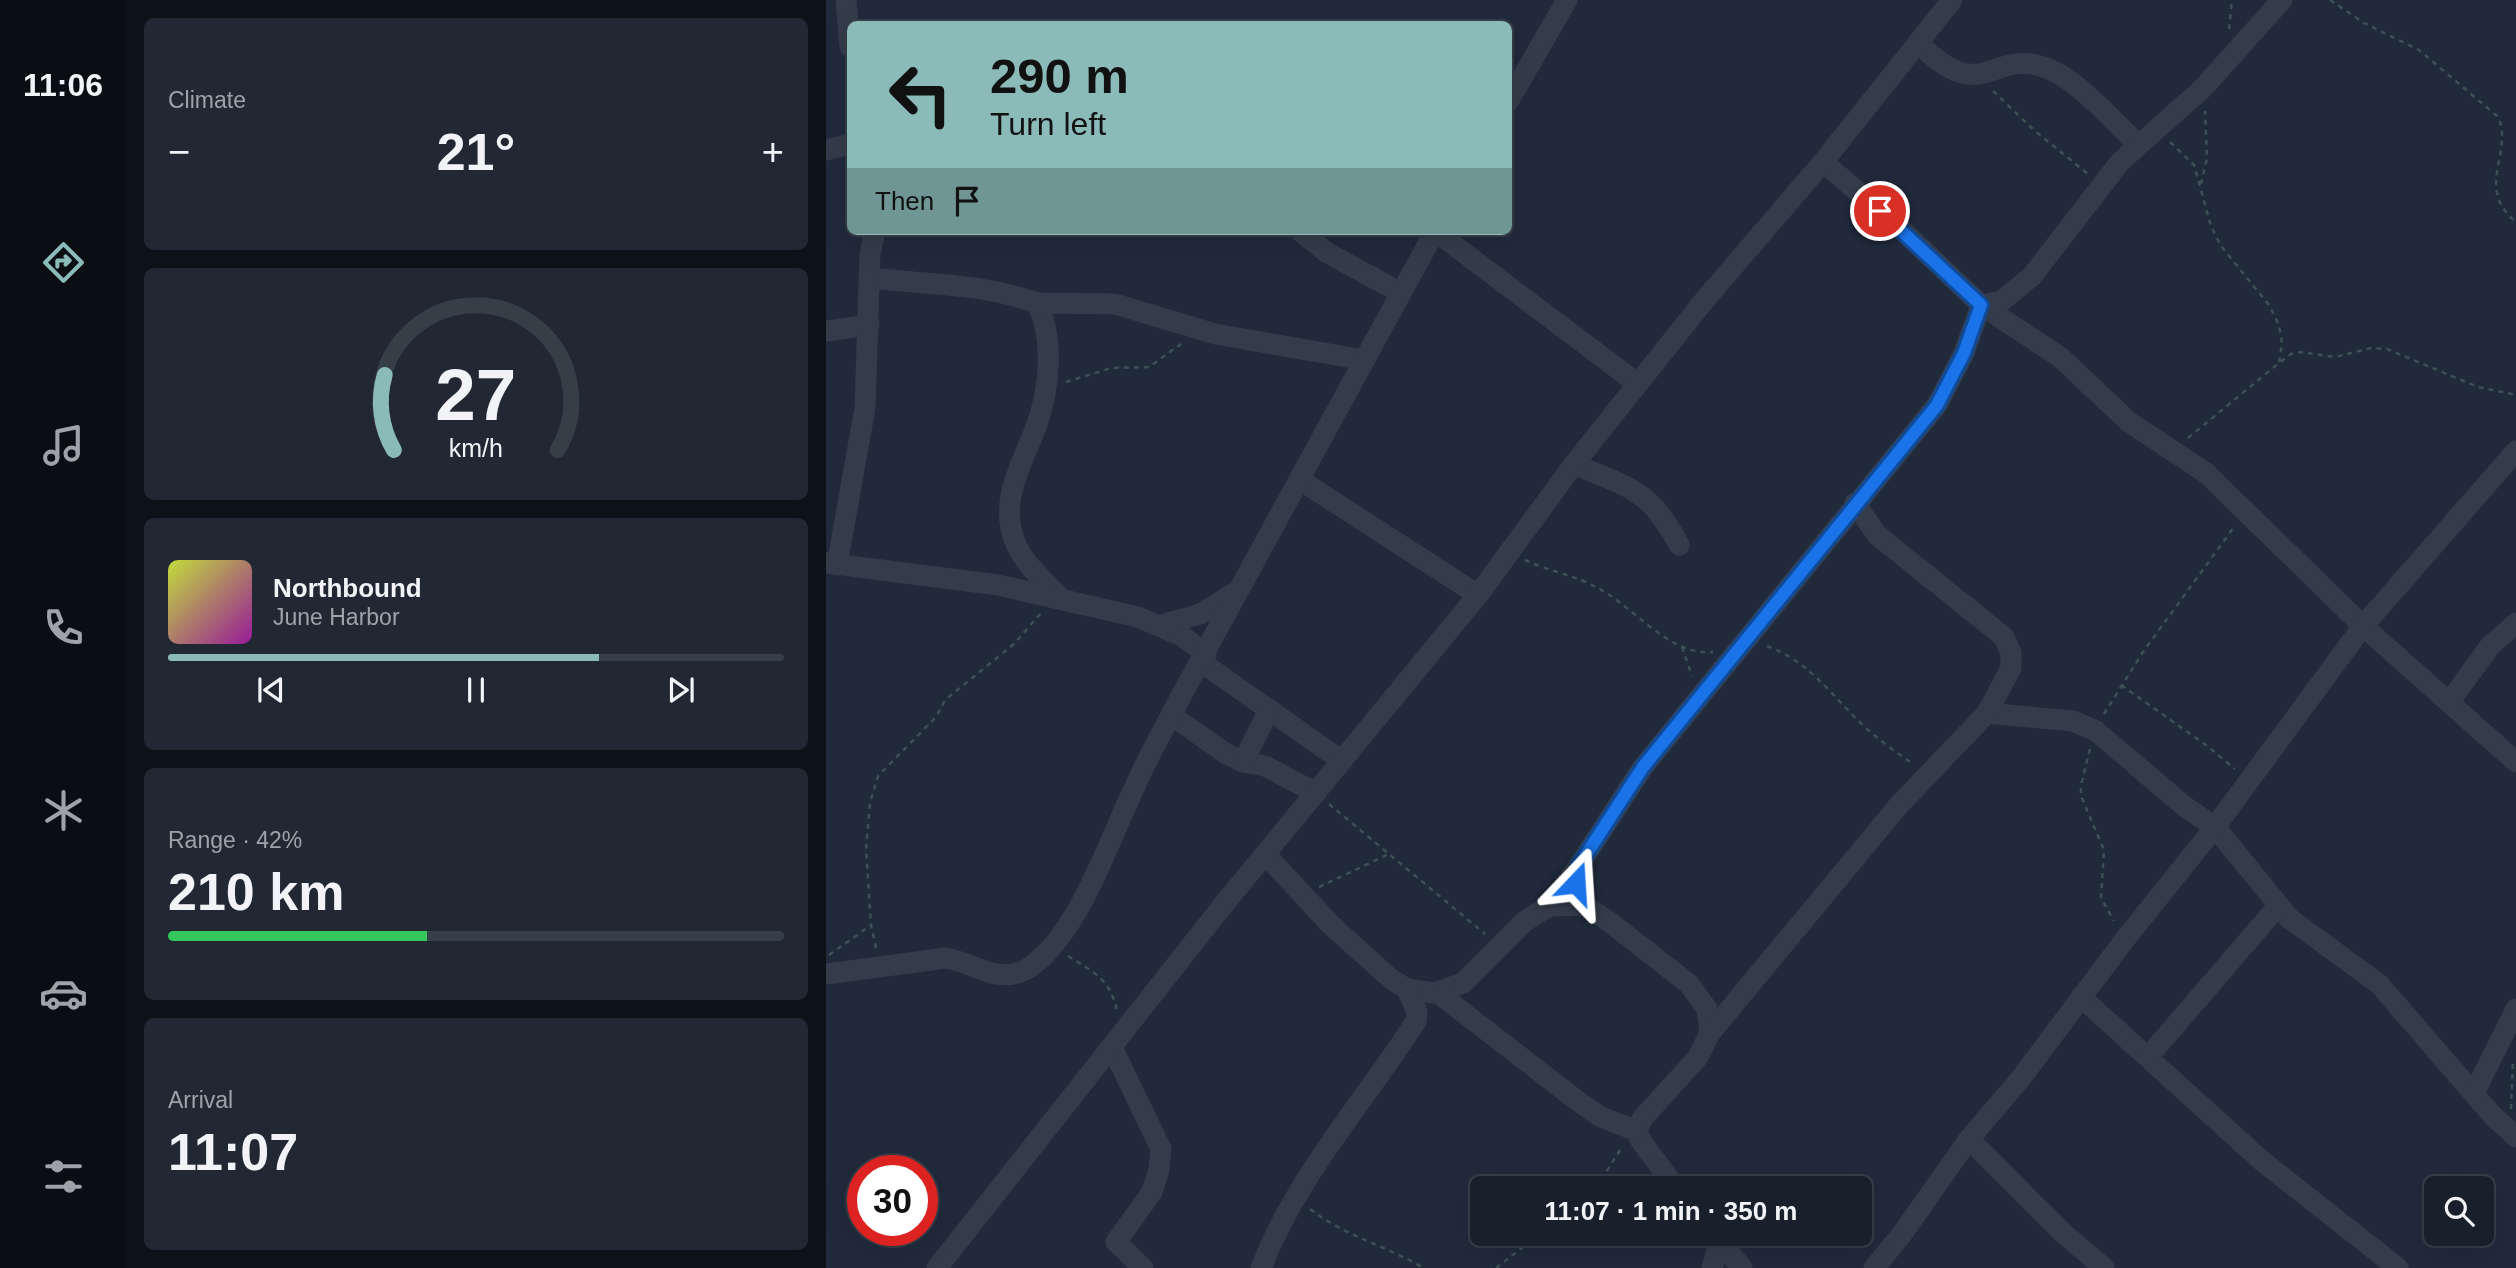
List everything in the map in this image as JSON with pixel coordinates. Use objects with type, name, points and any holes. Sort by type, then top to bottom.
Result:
[{"type":"street","points":[[846,0],[848,21]]},
{"type":"street","points":[[1512,95],[1567,0]]},
{"type":"street","points":[[937,1268],[1265,854],[1478,596],[1574,464],[1823,162],[1952,0]]},
{"type":"street","points":[[1981,305],[2003,300],[2032,276],[2102,184],[2145,137],[2202,89],[2282,0]]},
{"type":"street","points":[[1919,43],[1948,69],[1962,75],[1977,75],[2015,65],[2047,68],[2063,76],[2145,137]]},
{"type":"street","points":[[826,150],[847,145]]},
{"type":"street","points":[[1823,162],[1909,235],[1981,305],[2060,357],[2129,422],[2206,473],[2363,626],[2516,762]]},
{"type":"street","points":[[874,235],[870,254],[869,325],[860,450],[832,564],[938,575],[998,586],[1161,625],[1268,712],[1342,761]]},
{"type":"street","points":[[1305,235],[1326,252],[1401,293]]},
{"type":"street","points":[[826,974],[946,958],[964,961],[997,977],[1016,975],[1031,966],[1059,935],[1102,861],[1131,794],[1171,715],[1433,235]]},
{"type":"street","points":[[1440,235],[1639,384]]},
{"type":"street","points":[[871,278],[933,286],[974,286],[1037,303],[1115,304],[1215,334],[1364,360]]},
{"type":"street","points":[[1037,303],[1043,315],[1048,362],[1046,387],[1037,424],[1017,467],[1012,490],[1011,528],[1022,556],[1057,600]]},
{"type":"street","points":[[1261,1268],[1277,1230],[1296,1199],[1416,1021],[1444,994],[1462,984],[1525,921],[1549,906],[1578,867],[1624,793],[1746,644],[1855,503],[1937,405],[1960,362],[1981,305]]},
{"type":"street","points":[[826,331],[869,325]]},
{"type":"street","points":[[1874,1268],[1902,1234],[1969,1139],[2021,1078],[2126,938],[2215,827],[2363,626],[2516,452]]},
{"type":"street","points":[[1574,464],[1639,493],[1655,505],[1679,545]]},
{"type":"street","points":[[1300,480],[1478,596]]},
{"type":"street","points":[[1634,1130],[1698,1057],[1710,1033],[1927,775],[1987,713],[2011,668],[2011,653],[2004,638],[1877,535],[1855,503]]},
{"type":"street","points":[[1161,625],[1200,614],[1240,590]]},
{"type":"street","points":[[2450,701],[2490,646],[2516,623]]},
{"type":"street","points":[[1242,762],[1268,712]]},
{"type":"street","points":[[1987,713],[2073,721],[2096,731],[2184,806],[2215,827],[2248,865],[2278,906],[2308,934],[2379,984],[2514,1135]]},
{"type":"street","points":[[1171,715],[1242,762],[1265,766],[1316,793]]},
{"type":"street","points":[[1265,854],[1300,894],[1355,948],[1407,989],[1417,1012],[1416,1021]]},
{"type":"street","points":[[1578,867],[1576,883],[1584,905],[1689,984],[1707,1009],[1710,1033]]},
{"type":"street","points":[[1549,906],[1584,905]]},
{"type":"street","points":[[2148,1058],[2278,906]]},
{"type":"street","points":[[1407,989],[1444,994],[1579,1102],[1601,1117],[1634,1130],[1667,1176]]},
{"type":"street","points":[[2081,997],[2262,1161],[2398,1268]]},
{"type":"street","points":[[2474,1093],[2516,1009]]},
{"type":"street","points":[[1117,1040],[1161,1149],[1159,1170],[1152,1192],[1115,1242],[1143,1268]]},
{"type":"street","points":[[1969,1139],[2062,1232],[2104,1268]]},
{"type":"street","points":[[1712,1268],[1716,1246]]},
{"type":"street","points":[[1724,1246],[1742,1268]]},
{"type":"path","points":[[2330,0],[2364,23],[2419,50],[2497,116],[2504,138],[2496,192],[2500,205],[2516,222]]},
{"type":"path","points":[[1977,75],[2035,131],[2102,184]]},
{"type":"path","points":[[2201,184],[2207,158],[2202,89]]},
{"type":"path","points":[[2145,137],[2194,166],[2211,226],[2221,247],[2269,305],[2279,325],[2282,343],[2279,363]]},
{"type":"path","points":[[1046,387],[1111,369],[1149,367],[1186,341]]},
{"type":"path","points":[[2172,451],[2279,363],[2291,354],[2301,352],[2335,357],[2371,348],[2387,349],[2478,387],[2516,395]]},
{"type":"path","points":[[2126,938],[2101,898],[2104,850],[2081,796],[2081,785],[2096,731],[2121,685],[2245,509]]},
{"type":"path","points":[[1509,553],[1542,568],[1595,586],[1616,598],[1682,647],[1698,653],[1717,652]]},
{"type":"path","points":[[880,965],[871,925],[866,849],[870,803],[878,776],[936,717],[945,700],[1014,644],[1057,600]]},
{"type":"path","points":[[1746,644],[1766,645],[1795,660],[1819,678],[1864,727],[1927,775]]},
{"type":"path","points":[[1682,647],[1686,666],[1703,694]]},
{"type":"path","points":[[2121,685],[2206,745],[2247,782]]},
{"type":"path","points":[[1316,793],[1500,946]]},
{"type":"path","points":[[1300,894],[1391,853]]},
{"type":"path","points":[[826,957],[871,925]]},
{"type":"path","points":[[1059,935],[1062,951],[1095,971],[1107,985],[1115,1001],[1117,1040]]},
{"type":"path","points":[[2513,1059],[2514,1135]]},
{"type":"path","points":[[1604,1176],[1634,1130]]},
{"type":"path","points":[[1296,1199],[1345,1233],[1404,1256],[1424,1268]]},
{"type":"path","points":[[1496,1268],[1524,1246]]},
{"type":"route","points":[[1576,883],[1578,867],[1643,767],[1746,644],[1855,503],[1911,438],[1937,405],[1952,380],[1981,305],[1880,211]]}]
